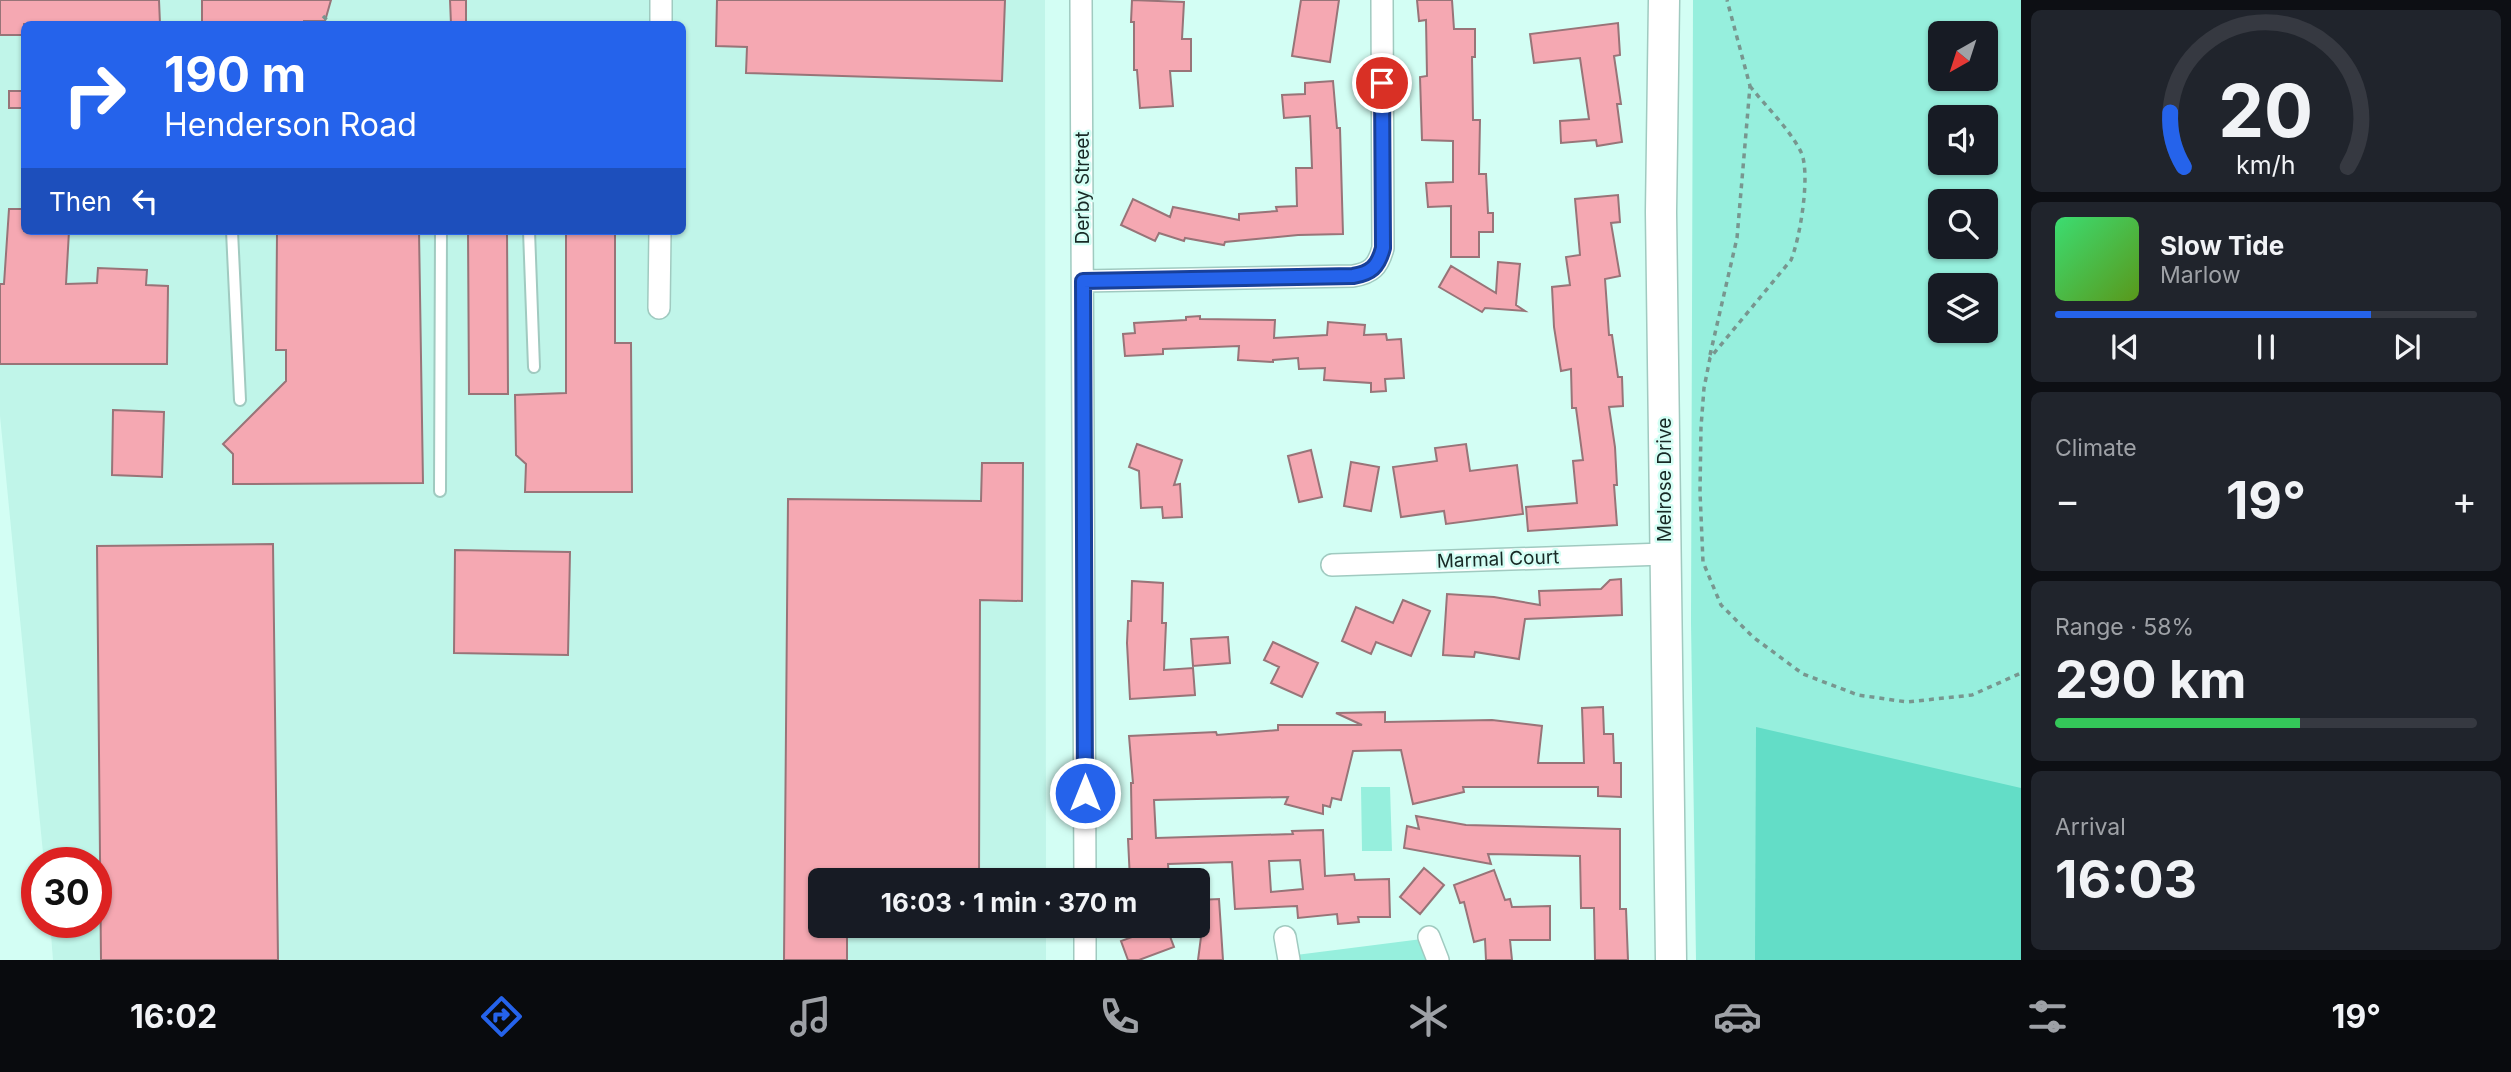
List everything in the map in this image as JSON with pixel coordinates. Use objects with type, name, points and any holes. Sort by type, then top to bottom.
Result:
[{"type":"street","points":[[662,0],[662,21]]},
{"type":"street","name":"Derby Street","points":[[1081,0],[1085,868]]},
{"type":"street","points":[[1083,281],[1353,276],[1375,268],[1383,248],[1382,0]]},
{"type":"street","name":"Melrose Drive","points":[[1664,0],[1661,225],[1671,960]]},
{"type":"street","points":[[659,308],[660,235]]},
{"type":"street","name":"Marmal Court","points":[[1332,565],[1664,554]]},
{"type":"street","points":[[1285,937],[1289,960]]},
{"type":"street","points":[[1429,937],[1438,960]]},
{"type":"street","points":[[1085,938],[1085,960]]},
{"type":"lane","points":[[232,235],[240,400]]},
{"type":"lane","points":[[440,491],[441,235]]},
{"type":"lane","points":[[529,235],[534,367]]},
{"type":"path","points":[[1727,0],[1750,86],[1737,238],[1704,388],[1701,427],[1703,562],[1721,605],[1753,638],[1803,674],[1858,695],[1908,702],[1972,695],[2021,673]]},
{"type":"path","points":[[323,16],[328,21]]},
{"type":"path","points":[[1710,358],[1791,260],[1797,247],[1805,175],[1801,153],[1750,86]]},
{"type":"shaded area","points":[[0,0],[1045,0],[1046,868],[808,868],[808,938],[1046,938],[1046,960],[53,960],[51,938],[112,938],[112,847],[42,847],[0,416]]},
{"type":"shaded area","points":[[1693,0],[2021,0],[2021,960],[1696,960],[1691,623]]},
{"type":"shaded area","points":[[1361,787],[1390,787],[1392,851],[1362,851]]},
{"type":"shaded area","points":[[1422,939],[1427,960],[1296,960],[1296,955]]},
{"type":"green space","points":[[1756,727],[2021,788],[2021,960],[1755,960]]},
{"type":"building","points":[[0,0],[159,0],[160,21],[21,21],[21,35],[0,35]]},
{"type":"building","points":[[202,0],[331,0],[325,21],[202,21]]},
{"type":"building","points":[[450,0],[466,0],[466,21],[451,21]]},
{"type":"building","points":[[717,0],[1005,0],[1002,81],[746,73],[747,47],[716,46]]},
{"type":"building","points":[[1132,0],[1184,2],[1182,39],[1191,39],[1191,71],[1170,71],[1173,106],[1140,108],[1137,70],[1134,70]]},
{"type":"building","points":[[1301,0],[1339,0],[1330,62],[1292,56]]},
{"type":"building","points":[[1417,0],[1452,0],[1454,29],[1475,29],[1475,57],[1472,57],[1473,120],[1480,120],[1479,174],[1486,174],[1488,213],[1493,213],[1493,232],[1479,232],[1479,257],[1451,257],[1451,206],[1428,207],[1426,183],[1453,182],[1453,141],[1422,140],[1420,77],[1427,76],[1426,20],[1419,21]]},
{"type":"building","points":[[1618,23],[1620,55],[1614,56],[1621,104],[1617,104],[1622,142],[1597,146],[1596,140],[1561,143],[1560,121],[1589,119],[1580,58],[1534,63],[1530,34]]},
{"type":"building","points":[[1333,81],[1337,128],[1340,128],[1343,234],[1298,235],[1225,242],[1224,245],[1185,238],[1184,241],[1159,233],[1155,241],[1121,225],[1133,199],[1170,217],[1173,207],[1239,220],[1239,214],[1277,211],[1276,207],[1297,206],[1296,168],[1312,168],[1310,116],[1284,118],[1282,95],[1305,94],[1305,83]]},
{"type":"building","points":[[9,91],[21,91],[21,108],[9,108]]},
{"type":"building","points":[[1618,195],[1620,222],[1611,223],[1620,276],[1605,279],[1609,335],[1612,335],[1618,377],[1622,377],[1623,406],[1609,407],[1615,447],[1617,525],[1528,531],[1526,507],[1577,503],[1573,461],[1583,460],[1576,408],[1572,408],[1571,369],[1561,371],[1554,327],[1552,287],[1570,285],[1566,257],[1580,255],[1575,199]]},
{"type":"building","points":[[9,209],[21,209],[21,235],[69,235],[66,284],[97,283],[98,268],[147,270],[146,285],[168,286],[167,364],[0,364],[0,284],[4,284]]},
{"type":"building","points":[[277,235],[419,235],[423,483],[233,484],[233,454],[223,444],[286,381],[286,350],[276,350]]},
{"type":"building","points":[[468,235],[507,235],[508,394],[469,394]]},
{"type":"building","points":[[566,235],[615,235],[615,343],[631,343],[632,492],[525,492],[526,464],[516,455],[515,395],[566,393]]},
{"type":"building","points":[[1498,262],[1520,264],[1516,305],[1525,311],[1485,308],[1482,312],[1439,287],[1451,266],[1496,293]]},
{"type":"building","points":[[1200,316],[1200,319],[1275,320],[1274,338],[1327,335],[1328,322],[1365,325],[1364,335],[1386,334],[1387,340],[1401,339],[1404,378],[1385,379],[1386,391],[1371,392],[1371,383],[1324,380],[1325,368],[1299,369],[1298,358],[1273,362],[1238,360],[1239,346],[1163,349],[1163,354],[1125,356],[1123,334],[1135,333],[1134,323],[1186,320],[1186,317]]},
{"type":"building","points":[[113,410],[164,412],[162,477],[112,475]]},
{"type":"building","points":[[1137,444],[1182,460],[1174,485],[1180,484],[1182,517],[1163,518],[1162,507],[1141,508],[1139,471],[1129,467]]},
{"type":"building","points":[[1466,444],[1470,471],[1517,465],[1523,514],[1446,524],[1444,511],[1401,517],[1393,467],[1437,461],[1435,448]]},
{"type":"building","points":[[1311,450],[1322,497],[1299,502],[1288,456]]},
{"type":"building","points":[[1351,462],[1379,467],[1371,511],[1344,506]]},
{"type":"building","points":[[982,463],[1023,463],[1022,601],[980,600],[979,868],[808,868],[808,938],[847,938],[847,960],[784,960],[788,499],[981,501]]},
{"type":"building","points":[[273,544],[278,960],[101,960],[101,938],[112,938],[112,847],[100,847],[97,546]]},
{"type":"building","points":[[455,550],[570,552],[568,655],[454,653]]},
{"type":"building","points":[[1621,579],[1622,615],[1525,619],[1519,659],[1475,652],[1474,657],[1443,655],[1447,594],[1494,597],[1540,605],[1539,591],[1601,589],[1610,580]]},
{"type":"building","points":[[1132,581],[1163,583],[1162,623],[1166,623],[1164,670],[1193,668],[1195,695],[1130,699],[1127,643],[1128,621],[1131,621]]},
{"type":"building","points":[[1403,600],[1430,611],[1411,656],[1376,642],[1371,654],[1342,641],[1356,607],[1393,623]]},
{"type":"building","points":[[1228,637],[1230,663],[1193,666],[1191,639]]},
{"type":"building","points":[[1273,642],[1318,663],[1302,697],[1271,683],[1279,667],[1264,660]]},
{"type":"building","points":[[1603,707],[1604,734],[1613,734],[1614,763],[1621,763],[1621,797],[1598,796],[1598,787],[1463,787],[1464,792],[1413,804],[1401,750],[1353,751],[1341,800],[1332,798],[1330,807],[1323,805],[1323,814],[1285,804],[1288,797],[1154,800],[1156,838],[1293,834],[1292,831],[1323,830],[1325,876],[1354,874],[1355,880],[1389,879],[1390,917],[1358,917],[1359,922],[1338,924],[1337,914],[1298,918],[1297,906],[1235,909],[1232,862],[1168,864],[1168,868],[1129,868],[1128,839],[1132,839],[1133,783],[1129,736],[1216,732],[1217,735],[1278,730],[1278,725],[1362,725],[1336,713],[1385,712],[1385,722],[1492,720],[1542,726],[1538,763],[1584,763],[1582,708]],"holes":[[[1300,860],[1303,889],[1271,892],[1269,861]]]},
{"type":"building","points":[[1416,816],[1466,825],[1620,829],[1620,909],[1626,909],[1628,960],[1595,960],[1594,908],[1581,908],[1580,856],[1488,854],[1491,864],[1404,848],[1407,826],[1419,829]]},
{"type":"building","points":[[1424,868],[1444,885],[1420,914],[1400,897]]},
{"type":"building","points":[[1494,870],[1505,900],[1510,899],[1512,907],[1550,906],[1550,940],[1510,940],[1512,960],[1486,960],[1485,939],[1474,942],[1464,902],[1460,903],[1454,885]]},
{"type":"building","points":[[1210,899],[1219,899],[1223,960],[1198,960],[1201,938],[1210,938]]},
{"type":"building","points":[[1129,938],[1171,938],[1174,947],[1139,960],[1128,960],[1121,941]]},
{"type":"route","points":[[1085,793],[1083,281],[1353,276],[1375,268],[1383,248],[1382,83]]}]
